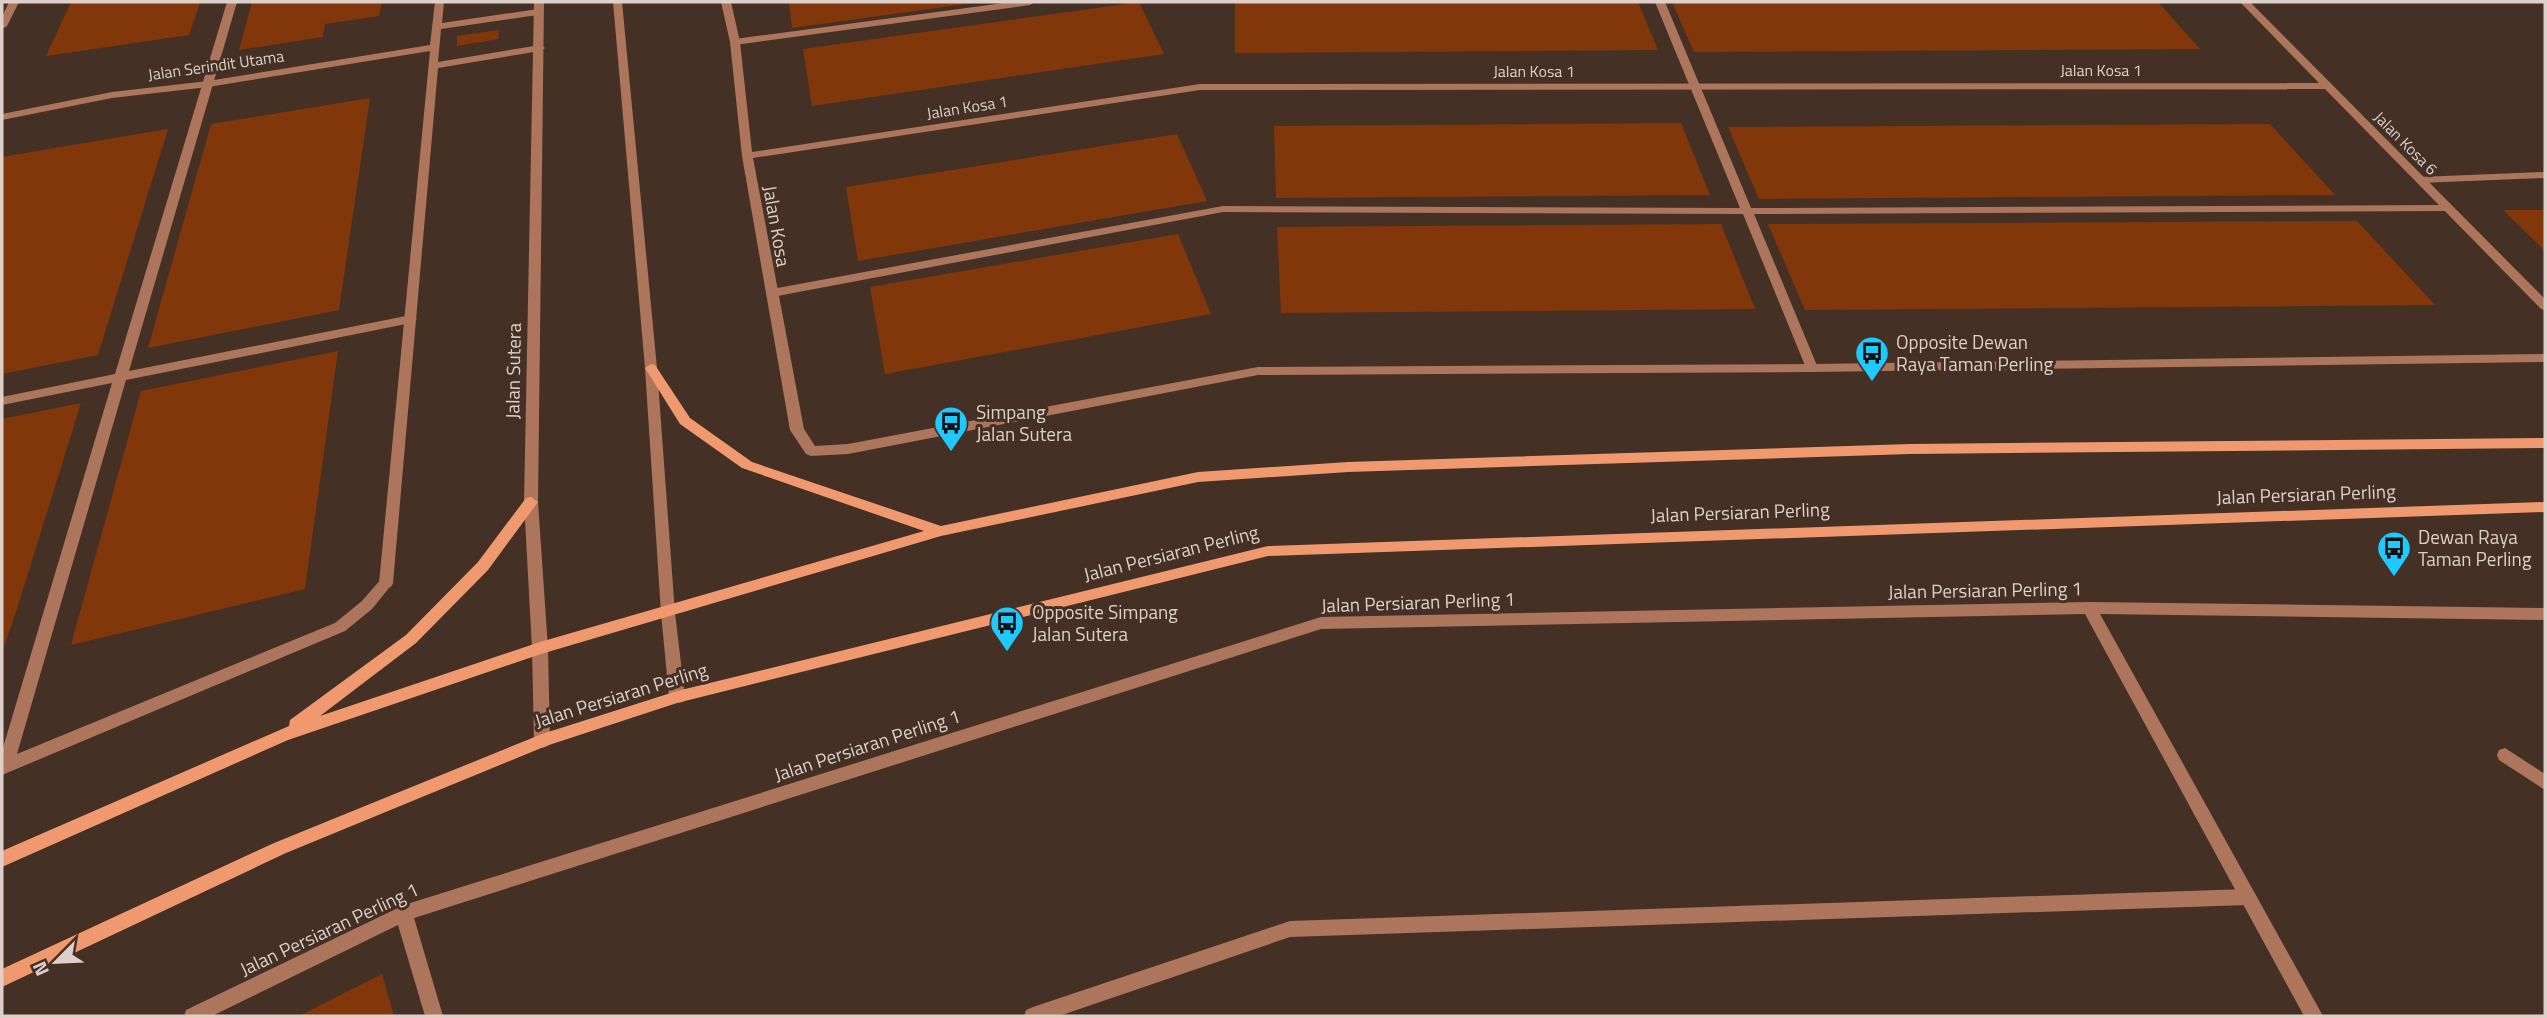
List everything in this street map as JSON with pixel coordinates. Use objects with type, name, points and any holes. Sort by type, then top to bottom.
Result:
[{"type":"main road","points":[[651,368],[685,421],[747,465],[941,531]]},
{"type":"main road","points":[[2,859],[283,735],[540,648],[668,613],[941,531],[1198,477],[1348,467],[1910,449],[2545,443]]},
{"type":"main road","points":[[283,735],[411,639],[483,566],[531,502]]},
{"type":"main road","name":"Jalan Persiaran Perling","points":[[2,978],[280,848],[542,741],[677,697],[1268,551],[2545,507]]},
{"type":"street","points":[[2,26],[14,2]]},
{"type":"street","points":[[4,767],[232,2]]},
{"type":"street","points":[[4,767],[340,627],[367,605],[386,583],[439,2]]},
{"type":"street","points":[[618,2],[677,697]]},
{"type":"street","name":"Jalan Kosa","points":[[726,2],[735,42],[747,156],[797,430],[811,451],[848,449],[1258,370],[1812,368]]},
{"type":"street","points":[[735,42],[1030,2]]},
{"type":"street","points":[[1660,2],[1812,368],[2545,358]]},
{"type":"street","name":"Jalan Kosa 6","points":[[2245,2],[2545,306]]},
{"type":"street","points":[[437,27],[539,7]]},
{"type":"street","name":"Jalan Sutera","points":[[539,7],[531,502],[540,648],[542,741]]},
{"type":"street","name":"Jalan Serindit Utama","points":[[2,117],[111,95],[208,84],[435,47]]},
{"type":"street","points":[[433,66],[540,48]]},
{"type":"street","name":"Jalan Kosa 1","points":[[747,156],[1200,87],[2326,86]]},
{"type":"street","points":[[2420,180],[2545,175]]},
{"type":"street","points":[[772,293],[1223,209],[1746,211],[2448,208]]},
{"type":"street","points":[[2,401],[411,319]]},
{"type":"street","points":[[2089,608],[2314,1016]]},
{"type":"street","name":"Jalan Persiaran Perling 1","points":[[192,1016],[404,913],[1321,623],[2089,608],[2545,614]]},
{"type":"street","points":[[2505,755],[2545,783]]},
{"type":"street","points":[[1032,1016],[1290,929],[2248,897]]},
{"type":"street","points":[[404,913],[434,1016]]},
{"type":"building","points":[[71,2],[200,2],[189,35],[46,56]]},
{"type":"building","points":[[252,2],[382,2],[379,16],[325,24],[323,37],[239,50]]},
{"type":"building","points":[[789,2],[973,2],[973,3],[792,28]]},
{"type":"building","points":[[1139,2],[1164,54],[812,106],[803,49]]},
{"type":"building","points":[[1235,2],[1638,2],[1658,50],[1235,53]]},
{"type":"building","points":[[1672,2],[2158,2],[2200,49],[1694,52]]},
{"type":"building","points":[[499,30],[498,39],[457,46],[457,36]]},
{"type":"building","points":[[370,98],[339,310],[148,348],[211,124]]},
{"type":"building","points":[[1681,123],[1710,195],[1276,198],[1274,126]]},
{"type":"building","points":[[2270,124],[2335,195],[1759,199],[1728,127]]},
{"type":"building","points":[[168,129],[98,355],[2,374],[2,157]]},
{"type":"building","points":[[1177,134],[1207,201],[858,261],[846,187]]},
{"type":"building","points":[[2503,210],[2545,210],[2545,251]]},
{"type":"building","points":[[2357,221],[2435,305],[1805,310],[1768,224]]},
{"type":"building","points":[[1721,224],[1755,309],[1281,313],[1277,227]]},
{"type":"building","points":[[1178,234],[1211,314],[885,374],[870,287]]},
{"type":"building","points":[[338,351],[305,589],[71,645],[141,391]]},
{"type":"building","points":[[81,403],[16,612],[2,652],[2,419]]},
{"type":"building","points":[[382,974],[394,1016],[299,1016]]},
{"type":"place","name":"Opposite Dewan Raya Taman Perling","points":[[1872,383]]},
{"type":"place","name":"Simpang Jalan Sutera","points":[[951,453]]},
{"type":"place","name":"Dewan Raya Taman Perling","points":[[2394,578]]},
{"type":"place","name":"Opposite Simpang Jalan Sutera","points":[[1007,653]]}]
